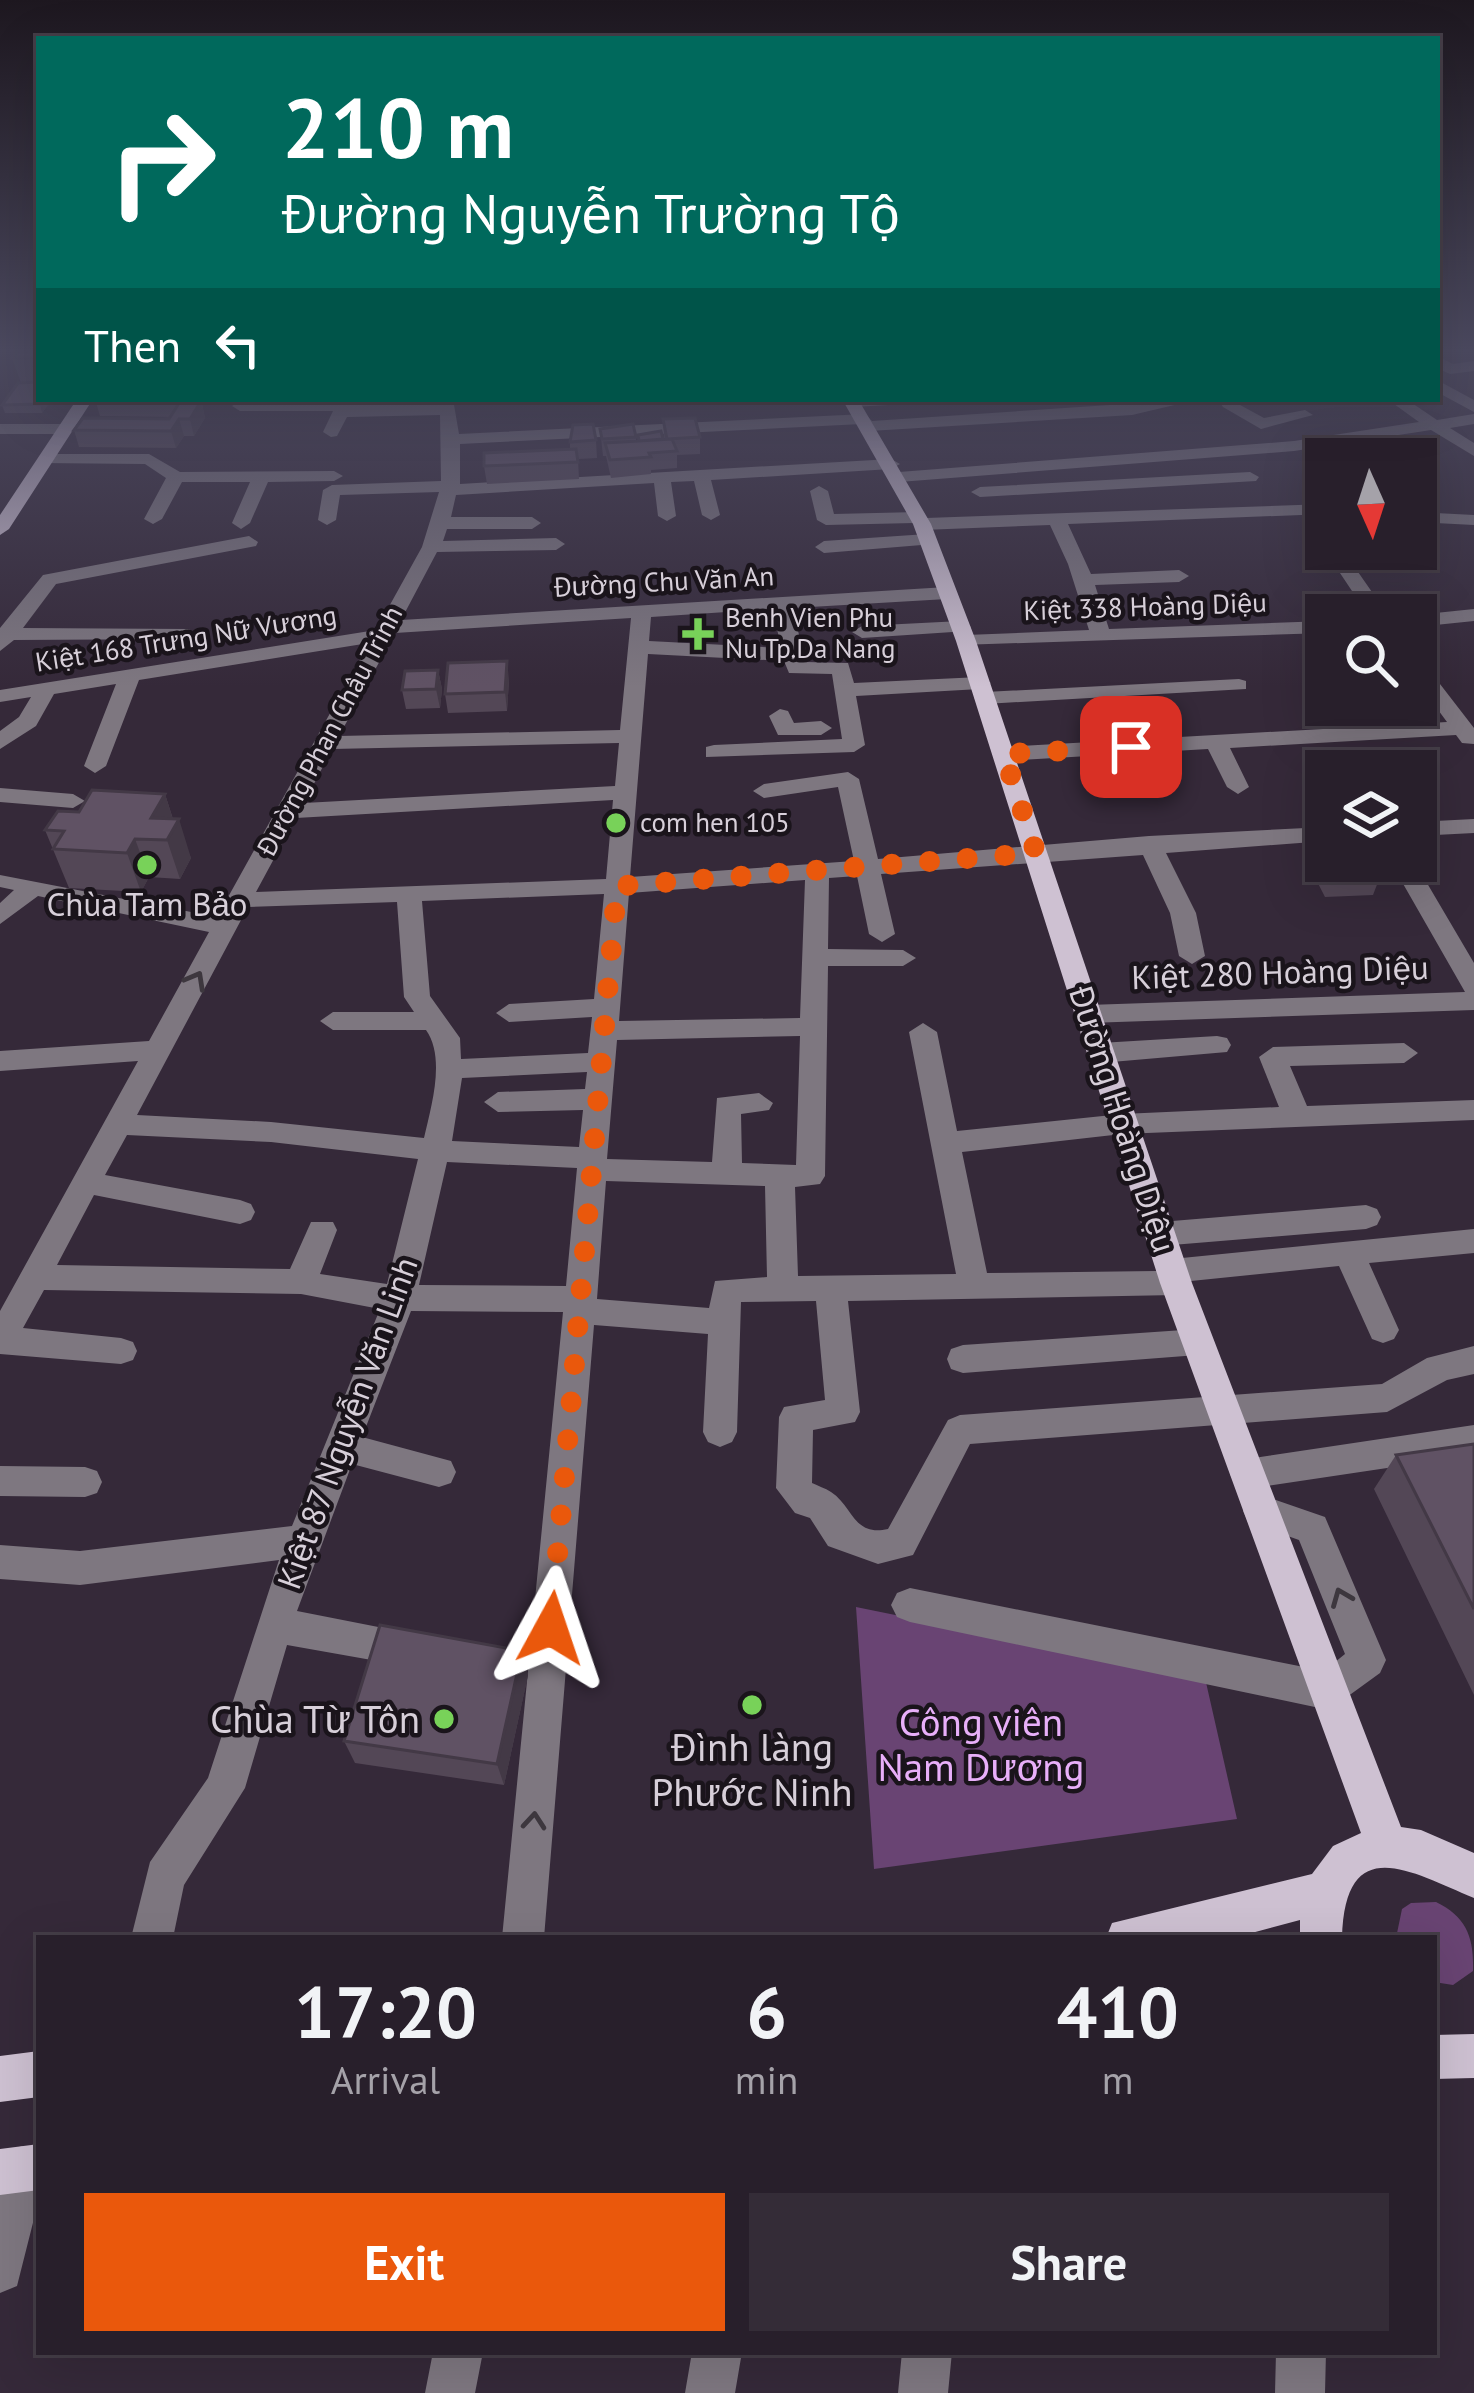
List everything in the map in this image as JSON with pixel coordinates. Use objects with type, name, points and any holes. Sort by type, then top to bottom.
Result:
[{"type":"main road","points":[[0,529],[44,464]]},
{"type":"main road","name":"Đường Hoàng Diệu","points":[[889,464],[911,503],[964,634],[1174,1277],[1387,1846]]},
{"type":"main road","points":[[1321,1935],[1324,1892],[1348,1859],[1387,1846],[1410,1846],[1468,1868]]},
{"type":"main road","points":[[1144,1935],[1207,1924],[1324,1892]]},
{"type":"main road","points":[[1437,2057],[1474,2056]]},
{"type":"main road","points":[[0,2079],[36,2074]]},
{"type":"street","points":[[156,464],[176,477],[334,476]]},
{"type":"street","name":"Đường Phan Châu Trinh","points":[[1,1340],[19,1289],[116,1124],[436,536],[452,488],[452,464]]},
{"type":"street","points":[[326,520],[332,490],[662,479],[701,475],[710,464]]},
{"type":"street","points":[[773,464],[911,503],[1056,519],[1200,494],[1250,477]]},
{"type":"street","points":[[824,547],[911,503],[959,464]]},
{"type":"street","points":[[1107,464],[1119,483]]},
{"type":"street","points":[[1176,464],[1200,494]]},
{"type":"street","points":[[701,475],[711,515]]},
{"type":"street","points":[[3,638],[50,579],[103,571],[126,560],[245,533],[260,476]]},
{"type":"street","points":[[153,519],[176,477]]},
{"type":"street","points":[[662,479],[667,516]]},
{"type":"street","points":[[819,490],[826,520],[911,503],[1119,483],[1304,507]]},
{"type":"street","points":[[1437,517],[1474,520]]},
{"type":"street","points":[[1056,519],[1083,580],[1100,636]]},
{"type":"street","points":[[436,536],[532,523]]},
{"type":"street","points":[[436,536],[556,544]]},
{"type":"street","points":[[1083,580],[1179,576]]},
{"type":"street","name":"Đường Chu Văn An","points":[[383,631],[642,609],[947,593]]},
{"type":"street","points":[[714,752],[854,745],[841,667],[796,669],[781,602]]},
{"type":"street","points":[[523,1935],[642,609]]},
{"type":"street","points":[[1437,619],[1474,615]]},
{"type":"street","name":"Kiệt 338 Hoàng Diệu","points":[[862,632],[1100,636],[1305,628]]},
{"type":"street","name":"Kiệt 168 Trưng Nữ Vương","points":[[0,696],[383,631]]},
{"type":"street","points":[[3,638],[188,635]]},
{"type":"street","points":[[638,647],[793,655]]},
{"type":"street","points":[[263,653],[363,670]]},
{"type":"street","points":[[95,766],[130,675]]},
{"type":"street","points":[[844,690],[1239,685]]},
{"type":"street","points":[[0,742],[28,721],[47,688]]},
{"type":"street","points":[[1437,694],[1468,735]]},
{"type":"street","points":[[780,716],[786,730],[851,726]]},
{"type":"street","points":[[1004,754],[1468,735]]},
{"type":"street","points":[[324,743],[631,736]]},
{"type":"street","points":[[1216,742],[1238,787]]},
{"type":"street","points":[[830,747],[832,782]]},
{"type":"street","points":[[764,791],[848,779],[882,934]]},
{"type":"street","points":[[289,811],[626,792]]},
{"type":"street","points":[[0,795],[73,801]]},
{"type":"street","points":[[1437,828],[1474,826]]},
{"type":"street","points":[[240,900],[617,886],[1149,843],[1305,835]]},
{"type":"street","points":[[1149,843],[1183,913],[1192,956]]},
{"type":"street","points":[[116,1124],[271,1132],[593,1164],[810,1175],[817,871]]},
{"type":"street","points":[[5,881],[225,927]]},
{"type":"street","points":[[1417,882],[1464,950],[1474,986]]},
{"type":"street","points":[[0,916],[33,886]]},
{"type":"street","name":"Kiệt 87 Nguyễn Văn Linh","points":[[153,1935],[165,1877],[225,1788],[305,1540],[400,1298],[449,1092],[446,1038],[417,997],[410,894]]},
{"type":"street","points":[[814,957],[903,958]]},
{"type":"street","name":"Kiệt 280 Hoàng Diệu","points":[[1088,1014],[1474,1001]]},
{"type":"street","points":[[1306,1008],[1327,1056]]},
{"type":"street","points":[[509,1013],[604,1033]]},
{"type":"street","points":[[333,1021],[434,1021]]},
{"type":"street","points":[[447,1069],[604,1033],[813,1027]]},
{"type":"street","points":[[922,1032],[949,1144],[974,1286]]},
{"type":"street","points":[[1100,1053],[1217,1045]]},
{"type":"street","points":[[0,1061],[156,1050]]},
{"type":"street","points":[[1297,1117],[1273,1057],[1404,1054]]},
{"type":"street","points":[[498,1102],[599,1099]]},
{"type":"street","points":[[727,1173],[727,1105],[759,1103]]},
{"type":"street","points":[[949,1144],[1122,1124],[1474,1110]]},
{"type":"street","points":[[780,1174],[782,1288]]},
{"type":"street","points":[[83,1182],[240,1211]]},
{"type":"street","points":[[1160,1234],[1366,1217]]},
{"type":"street","points":[[301,1282],[322,1230]]},
{"type":"street","points":[[720,1432],[726,1290],[1174,1277],[1474,1241]]},
{"type":"street","points":[[1349,1253],[1383,1330]]},
{"type":"street","points":[[19,1289],[301,1282],[347,1294],[580,1305],[724,1322]]},
{"type":"street","points":[[831,1288],[843,1412],[796,1417],[794,1488],[806,1502],[820,1504],[841,1535],[878,1548],[901,1543],[960,1430],[1387,1397],[1439,1368],[1474,1360]]},
{"type":"street","points":[[1,1340],[121,1352]]},
{"type":"street","points":[[963,1359],[1198,1342]]},
{"type":"street","points":[[1247,1474],[1474,1440]]},
{"type":"street","points":[[343,1447],[439,1472]]},
{"type":"street","points":[[0,1481],[85,1481]]},
{"type":"street","points":[[0,1562],[80,1568],[305,1540]]},
{"type":"street","points":[[910,1605],[1329,1691]]},
{"type":"street","points":[[275,1625],[456,1657]]},
{"type":"street","points":[[502,1665],[547,1672]]},
{"type":"street","points":[[0,2269],[20,2169]]},
{"type":"street","points":[[450,2393],[457,2355]]},
{"type":"street","points":[[710,2393],[716,2355]]},
{"type":"street","points":[[922,2393],[927,2355]]},
{"type":"green space","name":"Công viên Nam Dương","points":[[856,1607],[1205,1678],[1237,1819],[874,1869]]},
{"type":"green space","points":[[1436,1902],[1462,1922],[1472,1948],[1473,1971],[1453,1985],[1437,1982],[1437,1935],[1397,1935],[1402,1909],[1411,1903]]},
{"type":"building","points":[[507,661],[505,692],[445,694],[448,663]]},
{"type":"building","points":[[438,670],[436,689],[402,690],[405,671]]},
{"type":"building","points":[[92,790],[165,794],[151,818],[179,819],[167,840],[135,839],[127,853],[53,849],[64,831],[45,830],[58,811],[79,812]]},
{"type":"building","points":[[1474,1444],[1474,1609],[1396,1455]]},
{"type":"building","name":"Chùa Từ Tôn","points":[[380,1625],[522,1651],[497,1764],[344,1741]]},
{"type":"place","name":"Benh Vien Phu Nu Tp.Da Nang","points":[[698,634]]},
{"type":"place","name":"com hen 105","points":[[616,823]]},
{"type":"place","name":"Chùa Tam Bảo","points":[[147,865]]},
{"type":"place","name":"Đình làng Phước Ninh","points":[[752,1705]]},
{"type":"place","name":"Chùa Từ Tôn","points":[[444,1719]]},
{"type":"route","points":[[551,1628],[617,886],[1036,853],[1004,754],[1131,747]]}]
